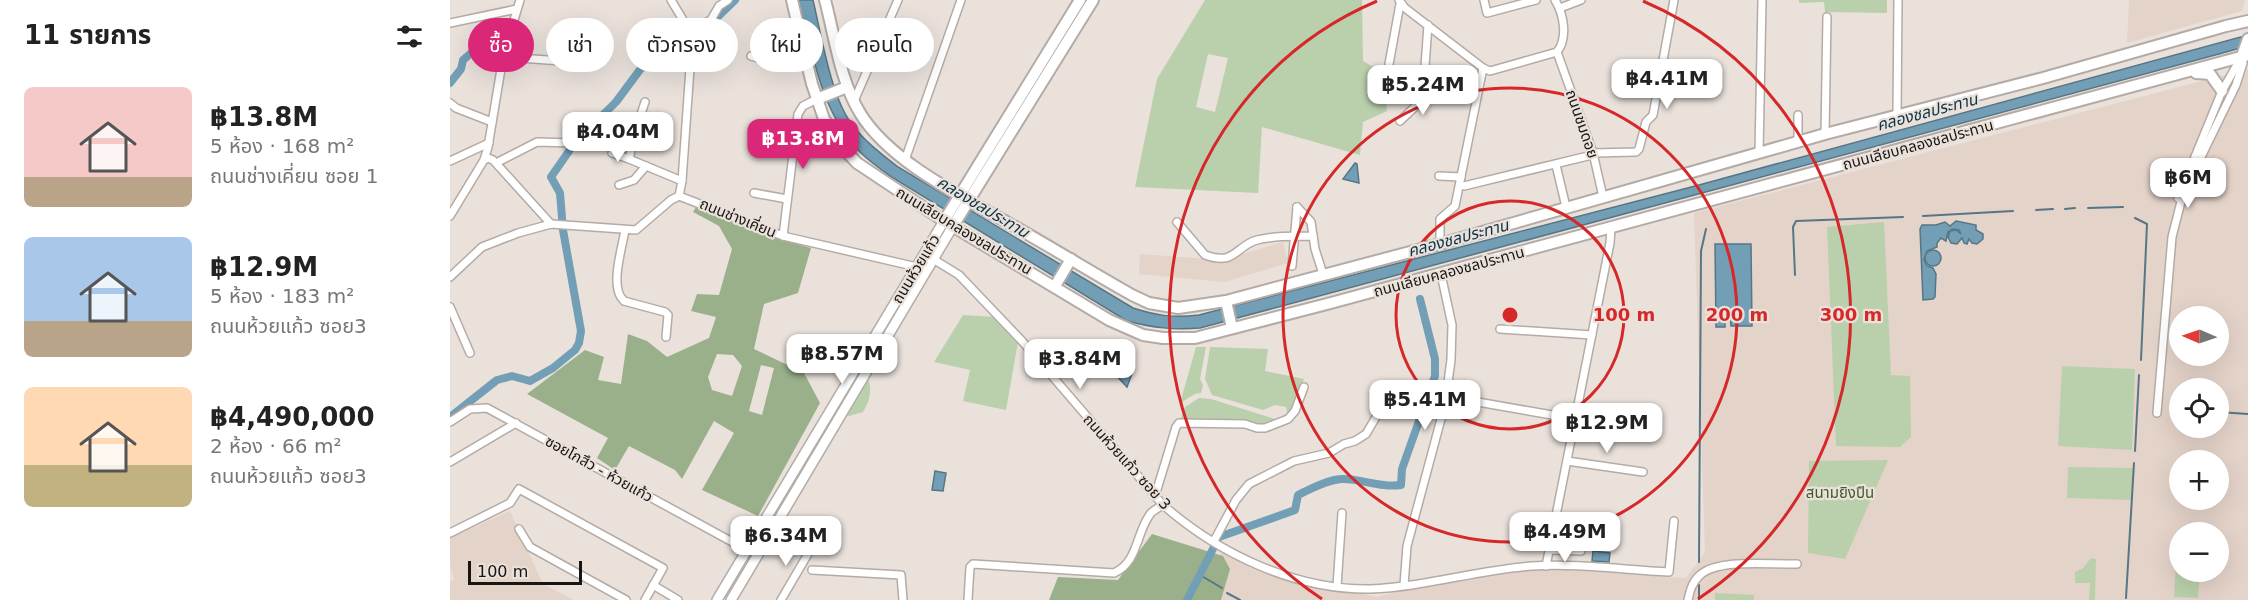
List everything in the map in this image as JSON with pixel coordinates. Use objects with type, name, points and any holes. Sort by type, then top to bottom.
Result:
[{"type":"main road","name":"ถนนเลียบคลองชลประทาน","points":[[792,0],[796,18]]},
{"type":"main road","name":"ถนนเลียบคลองชลประทาน","points":[[825,0],[847,87],[872,132],[888,148],[1069,262],[1132,295],[1163,307],[1226,304],[1323,274],[1440,244],[1825,134],[2248,21]]},
{"type":"main road","name":"ถนนห้วยแก้ว","points":[[965,198],[1080,0]]},
{"type":"main road","name":"ถนนห้วยแก้ว","points":[[717,600],[917,267],[949,224],[1093,0]]},
{"type":"main road","points":[[2245,54],[2248,39]]},
{"type":"main road","name":"ถนนเลียบคลองชลประทาน","points":[[809,72],[824,119],[857,163],[949,224],[1056,284],[1109,320],[1143,335],[1163,338],[1195,338],[1232,326],[1441,274],[2181,74],[2245,54]]},
{"type":"main road","points":[[2181,74],[2210,74],[2222,92]]},
{"type":"main road","points":[[817,99],[847,87]]},
{"type":"main road","name":"ถนนห้วยแก้ว","points":[[731,600],[933,259],[949,224]]},
{"type":"main road","points":[[1056,284],[1069,262]]},
{"type":"main road","points":[[1226,304],[1232,326]]},
{"type":"main road","points":[[747,550],[756,556]]},
{"type":"street","points":[[514,18],[520,0]]},
{"type":"street","points":[[670,0],[680,18]]},
{"type":"street","points":[[712,18],[719,6],[728,0]]},
{"type":"street","points":[[854,102],[898,0]]},
{"type":"street","points":[[905,160],[961,0]]},
{"type":"street","points":[[1484,0],[1487,13],[1536,0]]},
{"type":"street","points":[[1389,64],[1400,2],[1483,68],[1497,71],[1557,52],[1561,47],[1563,35],[1560,8],[1555,0]]},
{"type":"street","points":[[1560,8],[1581,0]]},
{"type":"street","points":[[1464,186],[1590,155],[1636,152],[1639,149],[1646,122],[1653,115],[1674,0]]},
{"type":"street","points":[[1759,153],[1762,0]]},
{"type":"street","points":[[1898,0],[1898,116]]},
{"type":"street","points":[[450,22],[517,9]]},
{"type":"street","points":[[1825,134],[1827,17]]},
{"type":"street","points":[[1400,121],[1418,104],[1423,94],[1428,25]]},
{"type":"street","name":"ถนนชมดอย","points":[[1557,52],[1603,196]]},
{"type":"street","points":[[2245,54],[2236,85],[2183,194],[2172,237],[2157,412],[2155,406],[2166,256],[2179,193],[2222,92],[2245,54]]},
{"type":"street","points":[[1440,244],[1440,219],[1455,206],[1483,68]]},
{"type":"street","points":[[500,72],[489,145],[491,160],[551,224]]},
{"type":"street","points":[[450,277],[482,247],[518,233],[551,224],[636,230],[671,200],[679,196],[690,72]]},
{"type":"street","points":[[783,236],[798,114],[802,106],[817,99]]},
{"type":"street","points":[[629,159],[645,102]]},
{"type":"street","points":[[450,103],[456,108],[492,122]]},
{"type":"street","points":[[1798,114],[1798,142]]},
{"type":"street","points":[[450,216],[491,160],[537,142],[573,142]]},
{"type":"street","points":[[450,160],[489,145]]},
{"type":"street","points":[[612,153],[682,181]]},
{"type":"street","points":[[1556,165],[1566,207]]},
{"type":"street","points":[[619,185],[634,180],[646,166]]},
{"type":"street","points":[[1439,176],[1461,177]]},
{"type":"street","points":[[754,193],[787,199]]},
{"type":"street","name":"ถนนช่างเคี่ยน","points":[[679,196],[783,236],[917,267]]},
{"type":"street","points":[[1292,266],[1297,207],[1311,222],[1316,255],[1323,274]]},
{"type":"street","points":[[1177,222],[1205,255],[1211,257],[1229,258],[1254,240],[1313,236]]},
{"type":"street","points":[[1546,566],[1610,243],[1611,228]]},
{"type":"street","points":[[625,230],[616,280],[619,297],[624,301],[665,312],[669,320],[666,337]]},
{"type":"street","name":"ถนนห้วยแก้ว ซอย 3","points":[[933,259],[959,275],[1022,341],[1163,505],[1214,541],[1266,569],[1307,581],[1369,589],[1521,567],[1546,566],[1669,572],[1674,521]]},
{"type":"street","points":[[1404,585],[1407,546],[1445,404],[1451,360],[1452,325],[1441,274]]},
{"type":"street","points":[[450,307],[470,353]]},
{"type":"street","points":[[1500,329],[1592,335]]},
{"type":"street","points":[[1155,496],[1179,423],[1245,424],[1265,428],[1288,419],[1295,411],[1304,387]]},
{"type":"street","points":[[1472,401],[1575,419]]},
{"type":"street","name":"ซอยโกสึว - ห้วยแก้ว","points":[[450,422],[470,409],[482,406],[747,550]]},
{"type":"street","points":[[1214,541],[1236,500],[1249,484],[1294,461],[1329,453],[1344,444],[1355,441],[1366,434],[1382,407]]},
{"type":"street","points":[[450,462],[516,423]]},
{"type":"street","points":[[1567,461],[1643,472]]},
{"type":"street","points":[[450,533],[510,503],[519,489],[663,568],[645,600]]},
{"type":"street","points":[[968,600],[970,567],[973,564],[1114,573],[1122,570],[1130,559],[1151,513],[1163,505]]},
{"type":"street","points":[[1337,586],[1342,513]]},
{"type":"street","points":[[519,529],[530,547],[626,600]]},
{"type":"street","points":[[781,600],[812,547]]},
{"type":"street","points":[[1550,550],[1581,551]]},
{"type":"street","points":[[1688,600],[1694,581],[1713,567],[1797,564]]},
{"type":"street","points":[[812,570],[901,575],[903,600]]},
{"type":"street","points":[[653,585],[678,600]]},
{"type":"shaded area","points":[[2129,0],[2245,0],[2242,11],[2127,43]]},
{"type":"shaded area","points":[[2248,69],[2248,600],[1197,600],[1223,549],[1256,570],[1377,597],[1434,583],[1544,568],[1686,578],[1705,552],[1694,213]]},
{"type":"shaded area","points":[[1283,242],[1288,263],[1225,282],[1139,274],[1140,254],[1222,260]]},
{"type":"shaded area","points":[[510,511],[543,584],[574,600],[450,600],[450,581],[454,580],[450,565],[450,538]]},
{"type":"green space","points":[[1205,0],[1362,0],[1363,61],[1382,72],[1387,111],[1363,122],[1360,155],[1262,127],[1258,193],[1135,187],[1157,79]],"holes":[[[1208,54],[1228,58],[1215,112],[1196,107]]]},
{"type":"green space","points":[[1799,0],[1887,0],[1887,13],[1825,12],[1824,2],[1799,3]]},
{"type":"green space","points":[[696,207],[761,234],[811,248],[798,293],[764,304],[754,349],[804,373],[820,403],[758,516],[702,490],[734,433],[714,421],[682,479],[675,470],[629,446],[615,470],[597,458],[608,438],[527,394],[585,350],[604,357],[598,380],[621,384],[628,334],[647,341],[667,357],[709,338],[716,317],[691,311],[697,294],[719,295],[732,249],[719,226],[693,212]],"holes":[[[717,354],[733,355],[742,366],[732,396],[712,390],[708,377]],[[761,365],[774,368],[762,415],[749,411]]]},
{"type":"green space","points":[[1884,222],[1891,375],[1910,376],[1911,437],[1900,447],[1836,446],[1827,227]]},
{"type":"green space","points":[[963,315],[996,317],[1018,342],[1006,410],[963,401],[970,370],[934,362]]},
{"type":"green space","points":[[1196,347],[1206,347],[1200,379],[1203,385],[1201,393],[1180,403]]},
{"type":"green space","points":[[1210,347],[1268,349],[1265,371],[1304,379],[1293,410],[1288,415],[1286,407],[1275,405],[1263,410],[1212,395],[1205,379]]},
{"type":"green space","points":[[2062,366],[2135,369],[2132,450],[2058,446]]},
{"type":"green space","points":[[867,376],[870,394],[863,412],[849,416],[844,414]]},
{"type":"green space","points":[[1199,398],[1211,399],[1278,420],[1259,426],[1244,420],[1180,420],[1185,407]]},
{"type":"green space","name":"สนามยิงปืน","points":[[1888,460],[1845,559],[1808,553],[1809,461]]},
{"type":"green space","points":[[2068,467],[2133,468],[2132,500],[2067,498]]},
{"type":"green space","points":[[1152,534],[1223,556],[1230,569],[1221,600],[1049,600],[1058,577],[1118,580]]},
{"type":"green space","points":[[2091,558],[2096,559],[2095,600],[2089,600],[2090,583],[2075,583],[2075,572],[2083,568]]},
{"type":"green space","points":[[2175,582],[2199,582],[2198,598],[2174,597]]},
{"type":"green space","points":[[1715,593],[1754,595],[1754,600],[1715,600]]},
{"type":"water","points":[[798,0],[813,0],[817,18],[803,18]]},
{"type":"water","points":[[2248,35],[2244,47],[2219,54],[1200,328],[1181,329],[1155,327],[1127,321],[893,178],[860,152],[846,136],[827,100],[817,72],[823,72],[823,43],[832,81],[851,123],[861,136],[898,167],[1133,308],[1158,315],[1181,316],[1199,315],[1699,185]]},
{"type":"water","points":[[1355,163],[1357,164],[1359,183],[1343,179]]},
{"type":"water","points":[[1956,221],[1976,225],[1976,230],[1983,234],[1983,239],[1977,244],[1972,243],[1969,239],[1967,244],[1964,243],[1962,238],[1957,244],[1951,243],[1948,237],[1950,231],[1956,230],[1961,234],[1959,230],[1953,229],[1948,232],[1946,241],[1941,238],[1937,247],[1927,251],[1924,260],[1936,274],[1935,297],[1923,300],[1920,229],[1922,225],[1936,225],[1945,222],[1950,226]]},
{"type":"water","points":[[1715,244],[1751,244],[1752,326],[1731,326],[1730,316],[1725,317],[1725,327],[1716,327]]},
{"type":"water","points":[[1930,250],[1936,250],[1941,258],[1939,264],[1930,266],[1925,261],[1925,255]]},
{"type":"water","points":[[1134,368],[1127,387],[1113,372]]},
{"type":"water","points":[[935,471],[946,473],[943,491],[932,490]]},
{"type":"water","points":[[1593,551],[1610,553],[1609,562],[1592,561]]},
{"type":"waterway","points":[[450,417],[497,380],[512,376],[530,381],[553,368],[575,350],[581,331],[563,230],[560,193],[551,177],[576,141],[616,102],[642,67],[674,41],[708,26],[735,0]]},
{"type":"waterway","points":[[450,83],[461,69],[463,60],[468,56]]},
{"type":"waterway","points":[[2088,208],[2123,207]]},
{"type":"waterway","points":[[2065,209],[2075,208]]},
{"type":"waterway","points":[[2036,210],[2053,209]]},
{"type":"waterway","points":[[1923,216],[2013,211]]},
{"type":"waterway","points":[[1795,275],[1793,227],[1796,221],[1903,217]]},
{"type":"waterway","points":[[2135,218],[2147,224],[2141,360]]},
{"type":"waterway","points":[[1699,562],[1701,251],[1706,229]]},
{"type":"waterway","points":[[1187,600],[1219,537],[1295,510],[1298,495],[1332,481],[1350,479],[1401,485],[1402,469],[1435,376],[1435,359],[1420,299]]},
{"type":"waterway","points":[[2135,451],[2139,375]]},
{"type":"waterway","points":[[2229,413],[2248,414]]},
{"type":"waterway","points":[[2126,598],[2134,463]]},
{"type":"waterway","points":[[1200,575],[1222,588]]},
{"type":"waterway","points":[[1699,585],[1699,600]]},
{"type":"waterway","points":[[1227,593],[1240,600]]},
{"type":"water label","name":"คลองชลประทาน","points":[[1927,112]]},
{"type":"water label","name":"คลองชลประทาน","points":[[983,207]]},
{"type":"water label","name":"คลองชลประทาน","points":[[1458,238]]}]
